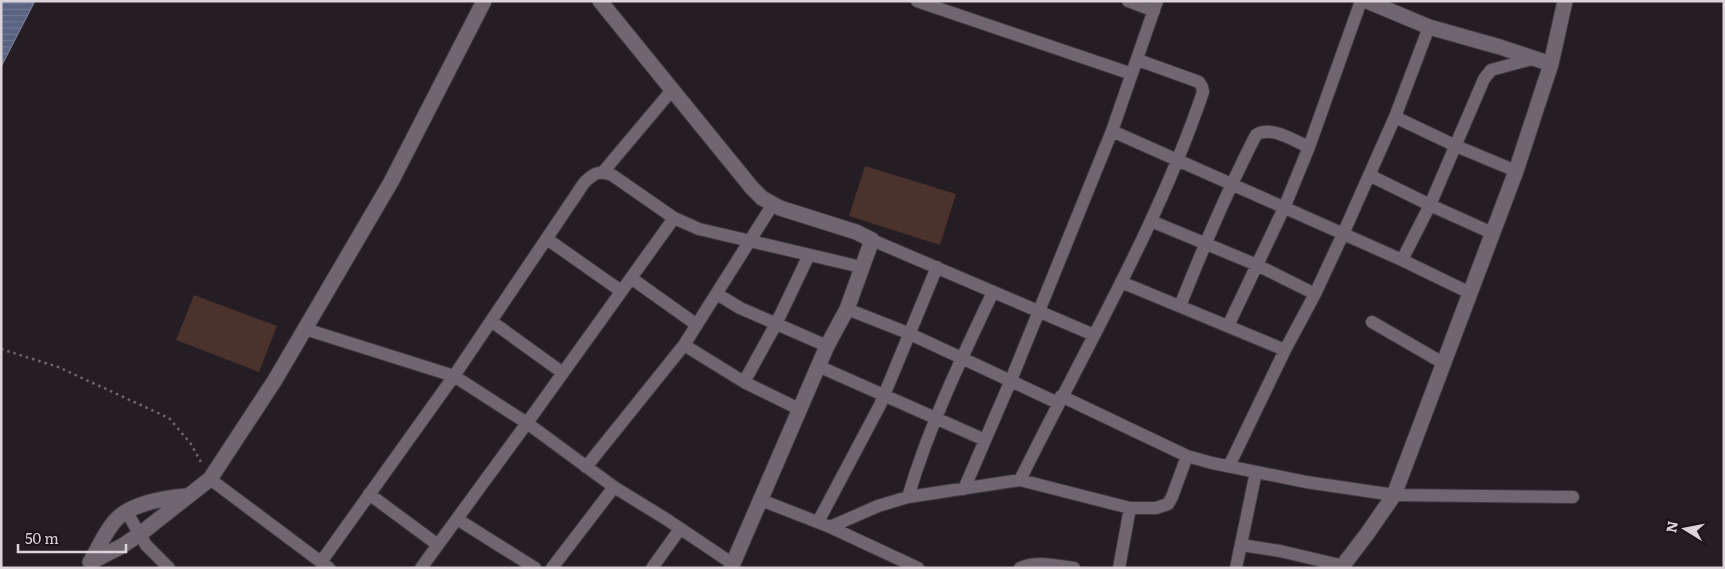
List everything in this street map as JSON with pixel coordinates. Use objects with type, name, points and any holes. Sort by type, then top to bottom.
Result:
[{"type":"street","points":[[89,565],[140,534],[210,479],[275,380],[391,182],[484,1]]},
{"type":"street","points":[[600,1],[762,198],[780,208],[856,232],[1094,335]]},
{"type":"street","points":[[917,1],[1132,74]]},
{"type":"street","points":[[964,489],[1011,380],[1112,131],[1156,6],[1128,1]]},
{"type":"street","points":[[1228,326],[1284,208],[1308,148],[1361,1]]},
{"type":"street","points":[[1366,1],[1428,27],[1500,47],[1551,64]]},
{"type":"street","points":[[1240,545],[1280,551],[1342,567],[1394,495],[1516,171],[1551,64],[1565,1]]},
{"type":"street","points":[[1229,466],[1343,234],[1394,117],[1428,27]]},
{"type":"street","points":[[1402,260],[1430,205],[1484,78],[1491,70],[1532,59]]},
{"type":"street","points":[[1020,480],[1151,221],[1201,96],[1202,87],[1199,82],[1138,60]]},
{"type":"street","points":[[210,479],[325,565],[370,494],[454,376],[584,183],[591,176],[603,172],[672,90]]},
{"type":"street","points":[[1394,117],[1516,171]]},
{"type":"street","points":[[1112,131],[1402,260],[1470,294]]},
{"type":"street","points":[[1180,306],[1205,242],[1256,135],[1261,132],[1270,132],[1308,148]]},
{"type":"street","points":[[603,172],[622,181],[674,218],[699,229],[861,267]]},
{"type":"street","points":[[1369,175],[1492,234]]},
{"type":"street","points":[[586,467],[684,345],[773,204]]},
{"type":"street","points":[[421,568],[674,218]]},
{"type":"street","points":[[1151,221],[1257,265],[1315,294]]},
{"type":"street","points":[[547,239],[621,291]]},
{"type":"street","points":[[305,329],[454,376],[527,423],[614,488],[680,528],[732,566],[818,366],[847,309],[872,240]]},
{"type":"street","points":[[744,382],[776,324],[809,255]]},
{"type":"street","points":[[818,522],[884,394],[937,266]]},
{"type":"street","points":[[631,278],[697,325]]},
{"type":"street","points":[[1121,282],[1285,350]]},
{"type":"street","points":[[908,497],[919,461],[936,417],[993,292]]},
{"type":"street","points":[[717,294],[740,308],[827,346]]},
{"type":"street","points":[[847,309],[908,333],[962,359],[1187,456],[1330,486],[1394,495],[1573,496]]},
{"type":"street","points":[[491,321],[563,373]]},
{"type":"street","points":[[1372,322],[1443,363]]},
{"type":"street","points":[[684,345],[744,382],[799,409]]},
{"type":"street","points":[[818,366],[985,440]]},
{"type":"street","points":[[830,527],[878,506],[908,497],[1020,480],[1130,508],[1156,508],[1168,504],[1187,456]]},
{"type":"street","points":[[1236,568],[1256,472]]},
{"type":"street","points":[[552,568],[614,488]]},
{"type":"street","points":[[370,494],[438,545]]},
{"type":"street","points":[[89,565],[114,521],[126,511],[173,497],[186,496]]},
{"type":"street","points":[[761,500],[830,527],[918,568]]},
{"type":"street","points":[[1119,568],[1130,508]]},
{"type":"street","points":[[126,511],[146,545],[169,568]]},
{"type":"street","points":[[457,519],[535,568]]},
{"type":"street","points":[[652,568],[680,528]]},
{"type":"street","points":[[1020,568],[1028,564],[1074,568]]},
{"type":"path","points":[[1,349],[58,367],[169,418],[191,444],[210,479]]},
{"type":"shaded area","points":[[865,166],[956,194],[940,245],[849,216]]},
{"type":"shaded area","points":[[194,295],[277,326],[259,372],[176,340]]},
{"type":"water","points":[[1,1],[35,1],[1,67]]}]
